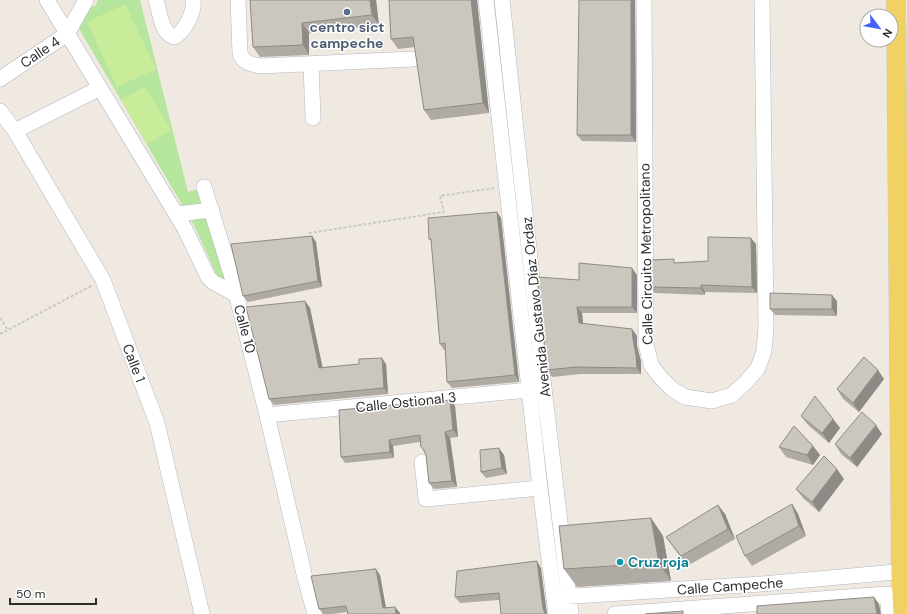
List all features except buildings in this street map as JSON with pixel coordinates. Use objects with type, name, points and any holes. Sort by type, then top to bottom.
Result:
[{"type":"main road","points":[[896,0],[904,572],[900,601]]},
{"type":"street","name":"Calle 10","points":[[47,0],[186,229],[208,277],[213,282],[235,294],[267,415],[305,578],[315,614]]},
{"type":"street","name":"Calle 4","points":[[0,79],[67,34],[86,0]]},
{"type":"street","points":[[156,0],[165,31],[174,37],[179,35],[194,9],[193,0]]},
{"type":"street","points":[[238,0],[240,53],[246,62],[260,66],[413,59]]},
{"type":"street","name":"Avenida Gustavo Díaz Ordaz","points":[[486,0],[507,185],[572,614]]},
{"type":"street","name":"Avenida Gustavo Díaz Ordaz","points":[[502,0],[537,389],[540,488],[556,614]]},
{"type":"street","name":"Calle Circuito Metropolitano","points":[[644,0],[646,344],[652,365],[661,378],[672,389],[685,397],[712,402],[732,395],[746,382],[758,368],[764,351],[766,328],[762,0]]},
{"type":"street","points":[[311,64],[313,118]]},
{"type":"street","points":[[15,131],[100,88]]},
{"type":"street","name":"Calle 1","points":[[0,111],[15,131],[103,280],[157,423],[202,614]]},
{"type":"street","points":[[204,187],[231,274],[235,294]]},
{"type":"street","points":[[176,214],[212,210]]},
{"type":"street","name":"Calle Ostional 3","points":[[267,415],[537,389]]},
{"type":"street","points":[[422,462],[426,499],[540,488]]},
{"type":"street","name":"Calle Campeche","points":[[554,597],[761,584],[904,572]]},
{"type":"street","points":[[761,584],[765,602]]},
{"type":"street","points":[[638,592],[641,613]]},
{"type":"street","points":[[889,614],[900,601]]},
{"type":"street","name":"Calle Campeche","points":[[614,614],[765,602],[900,601]]},
{"type":"path","points":[[309,233],[444,212],[440,196],[507,185]]},
{"type":"path","points":[[0,334],[103,280]]},
{"type":"path","points":[[0,318],[8,330]]},
{"type":"path","points":[[372,570],[379,568]]},
{"type":"green space","points":[[98,0],[140,0],[188,192],[201,188],[231,285],[219,280],[194,225],[78,27],[88,7],[95,6]]},
{"type":"green space","points":[[125,4],[156,69],[117,87],[87,22]]},
{"type":"green space","points":[[145,86],[171,130],[147,144],[121,100]]},
{"type":"place","name":"centro sict campeche","points":[[347,12]]},
{"type":"place","name":"Cruz roja","points":[[620,562]]}]
